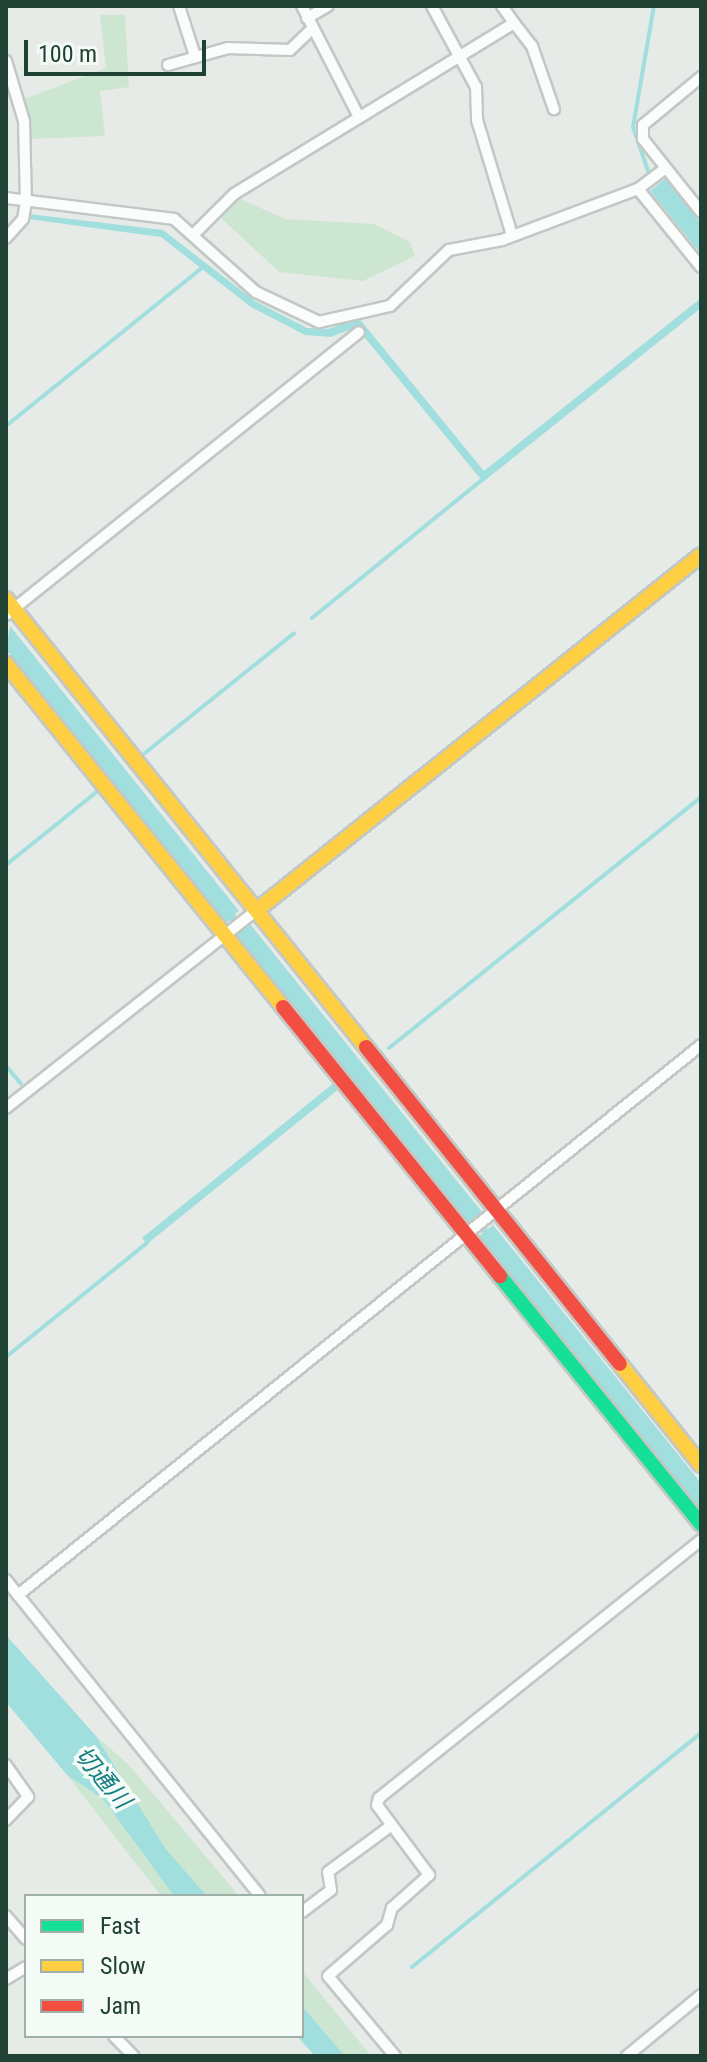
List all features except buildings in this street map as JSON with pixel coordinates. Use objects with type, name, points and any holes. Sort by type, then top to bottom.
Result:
[{"type":"street","points":[[179,6],[195,56]]},
{"type":"street","points":[[302,6],[310,31],[359,117]]},
{"type":"street","points":[[307,18],[328,6]]},
{"type":"street","points":[[432,6],[476,87],[477,120],[497,168],[512,235]]},
{"type":"street","points":[[502,6],[532,46],[554,109]]},
{"type":"street","points":[[194,234],[234,194],[461,59],[514,23]]},
{"type":"street","points":[[168,65],[228,48],[290,50],[310,31]]},
{"type":"street","points":[[6,61],[24,121],[25,211],[6,238]]},
{"type":"street","points":[[701,77],[643,125],[643,139],[701,212]]},
{"type":"street","points":[[6,198],[25,211],[159,215],[194,234],[256,292],[319,322],[390,306],[420,282],[434,259],[512,235],[638,189],[665,169]]},
{"type":"street","points":[[638,189],[701,267]]},
{"type":"street","points":[[359,332],[9,608],[257,910],[701,1524]]},
{"type":"street","points":[[6,1108],[701,555]]},
{"type":"street","points":[[6,664],[233,927],[480,1222],[701,1465]]},
{"type":"street","points":[[18,1595],[701,1045]]},
{"type":"street","points":[[395,2056],[328,1976],[387,1925],[392,1908],[429,1875],[377,1805],[379,1798],[701,1540]]},
{"type":"street","points":[[6,1580],[258,1894]]},
{"type":"street","points":[[6,1765],[28,1797],[6,1820]]},
{"type":"street","points":[[304,1910],[331,1890],[328,1872],[392,1825]]},
{"type":"street","points":[[6,1916],[24,1937]]},
{"type":"street","points":[[6,1979],[24,1968]]},
{"type":"street","points":[[627,2056],[701,1995]]},
{"type":"street","points":[[116,2038],[133,2056]]},
{"type":"green space","points":[[100,15],[125,15],[129,87],[100,91],[105,136],[31,139],[24,99],[106,68]]},
{"type":"green space","points":[[241,199],[285,219],[374,224],[410,242],[415,256],[363,281],[279,272],[220,217]]},
{"type":"green space","points":[[96,1736],[129,1765],[237,1894],[205,1894],[165,1848]]},
{"type":"green space","points":[[67,1775],[103,1799],[173,1894],[159,1894]]},
{"type":"green space","points":[[304,1973],[371,2056],[345,2056],[304,2008]]},
{"type":"water","points":[[665,179],[701,223],[701,254],[650,191]]},
{"type":"water","points":[[29,214],[163,230],[255,301],[307,328],[329,329],[358,317],[484,471],[701,298],[701,308],[483,482],[356,327],[331,337],[305,335],[251,307],[161,237],[28,219]]},
{"type":"water","points":[[10,626],[239,911],[235,914],[245,927],[250,924],[482,1212],[478,1216],[488,1229],[493,1225],[701,1483],[701,1515],[478,1237],[483,1233],[472,1220],[468,1223],[236,936],[240,932],[231,921],[225,922],[6,650]]},
{"type":"water","points":[[335,1082],[340,1088],[147,1244],[142,1238]]},
{"type":"water","name":"切通川","points":[[6,1635],[96,1736],[165,1848],[205,1894],[173,1894],[103,1799],[67,1775],[6,1702]]},
{"type":"water","points":[[304,2008],[345,2056],[315,2056],[299,2038],[304,2038]]},
{"type":"waterway","points":[[649,174],[633,127],[654,6]]},
{"type":"waterway","points":[[6,426],[202,268]]},
{"type":"waterway","points":[[312,618],[482,480]]},
{"type":"waterway","points":[[145,753],[294,633]]},
{"type":"waterway","points":[[6,865],[99,790]]},
{"type":"waterway","points":[[389,1048],[701,797]]},
{"type":"waterway","points":[[6,1066],[21,1084]]},
{"type":"waterway","points":[[6,1357],[147,1243]]},
{"type":"waterway","points":[[412,1967],[701,1733]]},
{"type":"traffic: fast","points":[[500,1276],[701,1524]]},
{"type":"traffic: slow","points":[[257,910],[701,555]]},
{"type":"traffic: slow","points":[[6,599],[366,1047]]},
{"type":"traffic: slow","points":[[6,664],[283,1007]]},
{"type":"traffic: slow","points":[[620,1364],[701,1465]]},
{"type":"traffic: jam","points":[[283,1007],[500,1276]]},
{"type":"traffic: jam","points":[[366,1047],[620,1364]]}]
